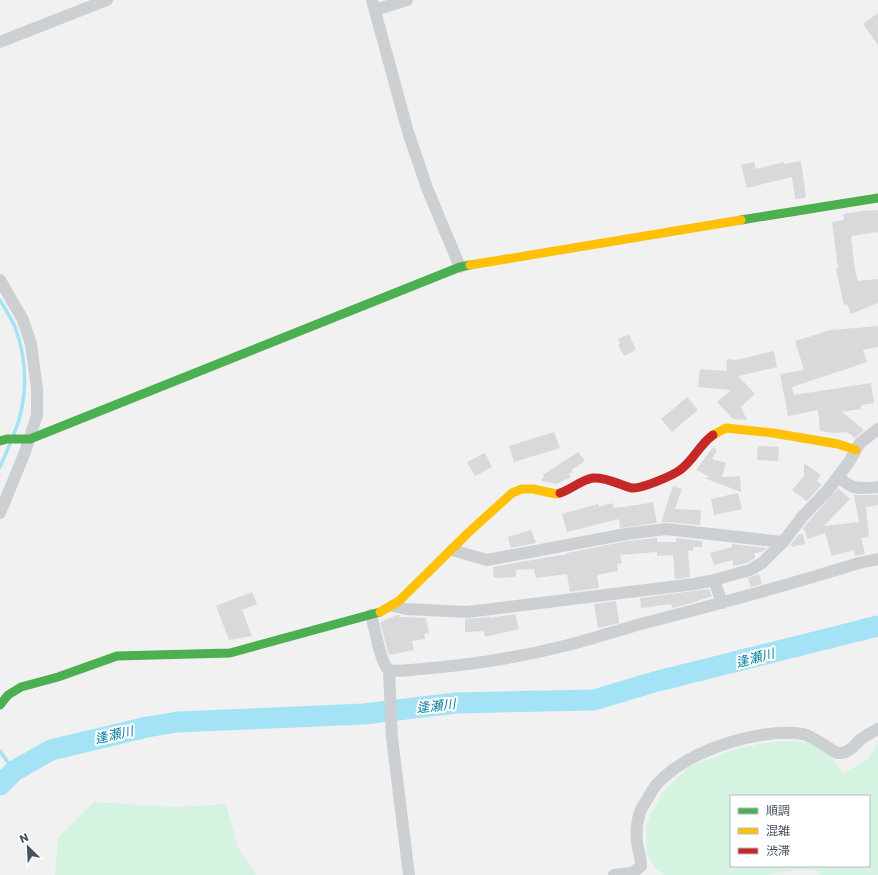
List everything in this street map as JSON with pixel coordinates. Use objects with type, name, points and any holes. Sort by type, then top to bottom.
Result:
[{"type":"street","points":[[0,42],[107,0]]},
{"type":"street","points":[[407,0],[374,5],[408,132],[427,188],[460,267]]},
{"type":"street","points":[[3,440],[25,439],[460,267],[490,260],[878,198]]},
{"type":"street","points":[[0,280],[23,320],[31,344],[37,389],[37,415],[25,439],[0,513]]},
{"type":"street","points":[[1,702],[8,695],[21,687],[58,677],[117,656],[230,653],[371,615],[393,606],[399,601],[512,493],[527,489],[548,493],[563,492],[592,478],[604,479],[633,488],[648,485],[680,471],[690,462],[704,441],[716,432],[726,428],[774,433],[838,444],[856,450]]},
{"type":"street","points":[[393,606],[406,609],[467,612],[694,584],[750,570],[762,563],[783,542],[803,516],[827,491],[860,443],[878,429]]},
{"type":"street","points":[[838,476],[849,486],[856,488],[878,487]]},
{"type":"street","points":[[452,550],[487,560],[626,534],[666,529],[783,542]]},
{"type":"street","points":[[390,675],[429,668],[505,659],[565,646],[618,630],[722,603],[859,563],[878,560]]},
{"type":"street","points":[[714,580],[722,603]]},
{"type":"street","points":[[371,615],[384,664],[390,675],[391,725],[409,875]]},
{"type":"street","points":[[614,875],[632,873],[641,866],[637,843],[640,810],[661,779],[678,765],[694,756],[754,735],[774,733],[805,734],[837,753],[841,753],[850,750],[862,738],[878,729]]},
{"type":"green space","points":[[790,741],[806,742],[821,747],[825,750],[838,767],[845,773],[867,760],[878,743],[878,875],[821,875],[819,871],[799,869],[766,875],[664,875],[656,869],[647,854],[646,824],[662,793],[689,767],[733,750],[764,743]]},
{"type":"green space","points":[[94,802],[177,807],[226,804],[238,848],[257,875],[55,875],[58,838]]},
{"type":"building","points":[[878,13],[878,45],[863,24]]},
{"type":"building","points":[[801,161],[806,198],[795,199],[792,177],[747,188],[741,165],[754,162],[756,169],[784,162],[784,164]]},
{"type":"building","points":[[878,210],[878,232],[851,236],[855,271],[858,281],[878,279],[878,303],[851,314],[847,304],[844,305],[836,269],[838,268],[832,222],[844,220],[843,214]]},
{"type":"building","points":[[878,326],[878,347],[863,350],[867,362],[792,387],[794,395],[871,383],[874,403],[861,405],[861,409],[842,412],[864,430],[855,438],[847,432],[834,433],[820,431],[818,410],[788,416],[780,374],[804,370],[795,341],[831,330]]},
{"type":"building","points":[[629,334],[636,350],[624,356],[618,345],[620,344],[618,339]]},
{"type":"building","points":[[774,351],[777,367],[738,376],[755,394],[741,407],[747,420],[733,419],[717,402],[731,390],[698,387],[700,369],[726,371],[727,359],[736,360]]},
{"type":"building","points":[[687,397],[698,410],[672,432],[661,419]]},
{"type":"building","points":[[554,432],[560,448],[514,462],[509,446]]},
{"type":"building","points":[[758,446],[779,447],[778,461],[757,460]]},
{"type":"building","points":[[713,447],[717,450],[712,459],[726,463],[722,477],[740,476],[741,492],[704,478],[710,477],[696,470]]},
{"type":"building","points":[[578,452],[585,461],[571,470],[573,472],[569,474],[571,477],[556,484],[541,480],[544,477],[543,475]]},
{"type":"building","points":[[485,453],[492,467],[475,476],[467,462]]},
{"type":"building","points":[[804,463],[821,475],[817,481],[822,485],[807,501],[792,490],[804,476]]},
{"type":"building","points":[[673,486],[682,489],[675,509],[701,510],[700,525],[661,522]]},
{"type":"building","points":[[838,488],[850,499],[824,526],[859,522],[854,495],[878,495],[878,505],[866,507],[869,537],[861,538],[865,554],[855,556],[854,550],[832,556],[825,533],[808,539],[803,528]]},
{"type":"building","points":[[738,493],[742,509],[714,515],[711,499]]},
{"type":"building","points":[[653,502],[657,523],[620,528],[619,519],[567,532],[562,514],[598,504],[599,507],[612,503],[614,508]]},
{"type":"building","points":[[531,530],[536,543],[511,548],[508,537]]},
{"type":"building","points":[[803,534],[805,544],[792,547],[791,544],[798,535]]},
{"type":"building","points":[[657,538],[657,542],[676,542],[676,538],[702,541],[702,547],[693,547],[693,551],[688,551],[690,577],[675,579],[673,555],[657,556],[657,552],[620,555],[622,563],[617,564],[618,571],[597,575],[599,588],[570,592],[567,574],[536,578],[534,569],[516,570],[516,577],[494,578],[493,567],[567,554],[627,541]]},
{"type":"building","points":[[732,544],[767,548],[762,552],[755,553],[755,558],[747,563],[733,566],[733,560],[714,565],[710,553],[732,547]]},
{"type":"building","points":[[759,574],[762,584],[751,587],[748,578]]},
{"type":"building","points":[[709,589],[712,596],[692,603],[672,608],[671,604],[641,608],[640,598]]},
{"type":"building","points":[[252,592],[257,604],[242,610],[252,636],[229,640],[216,606]]},
{"type":"building","points":[[616,601],[619,623],[598,628],[594,604]]},
{"type":"building","points":[[515,614],[519,629],[485,637],[484,631],[465,632],[465,619],[491,618]]},
{"type":"building","points":[[397,615],[400,617],[426,618],[429,633],[424,634],[425,639],[412,641],[414,650],[389,655],[380,622]]},
{"type":"waterway","points":[[0,300],[15,327],[24,367],[25,381],[22,408],[14,434]]},
{"type":"waterway","points":[[0,467],[10,444]]},
{"type":"waterway","name":"逢瀬川","points":[[0,785],[14,771],[51,750],[147,727],[178,722],[364,714],[456,703],[594,700],[654,682],[878,626]]},
{"type":"waterway","points":[[0,751],[14,771]]},
{"type":"traffic: fast","points":[[741,220],[878,198]]},
{"type":"traffic: fast","points":[[0,441],[7,439],[30,439],[460,267],[470,265]]},
{"type":"traffic: fast","points":[[0,705],[8,695],[21,687],[58,677],[117,656],[230,653],[380,612]]},
{"type":"traffic: slow","points":[[470,265],[741,220]]},
{"type":"traffic: slow","points":[[713,435],[726,428],[773,433],[838,444],[856,450]]},
{"type":"traffic: slow","points":[[380,612],[399,601],[469,532],[512,493],[522,489],[533,489],[556,494],[560,493]]},
{"type":"traffic: jam","points":[[560,493],[585,480],[593,478],[608,480],[632,488],[664,479],[676,473],[685,466],[704,443],[713,435]]}]
